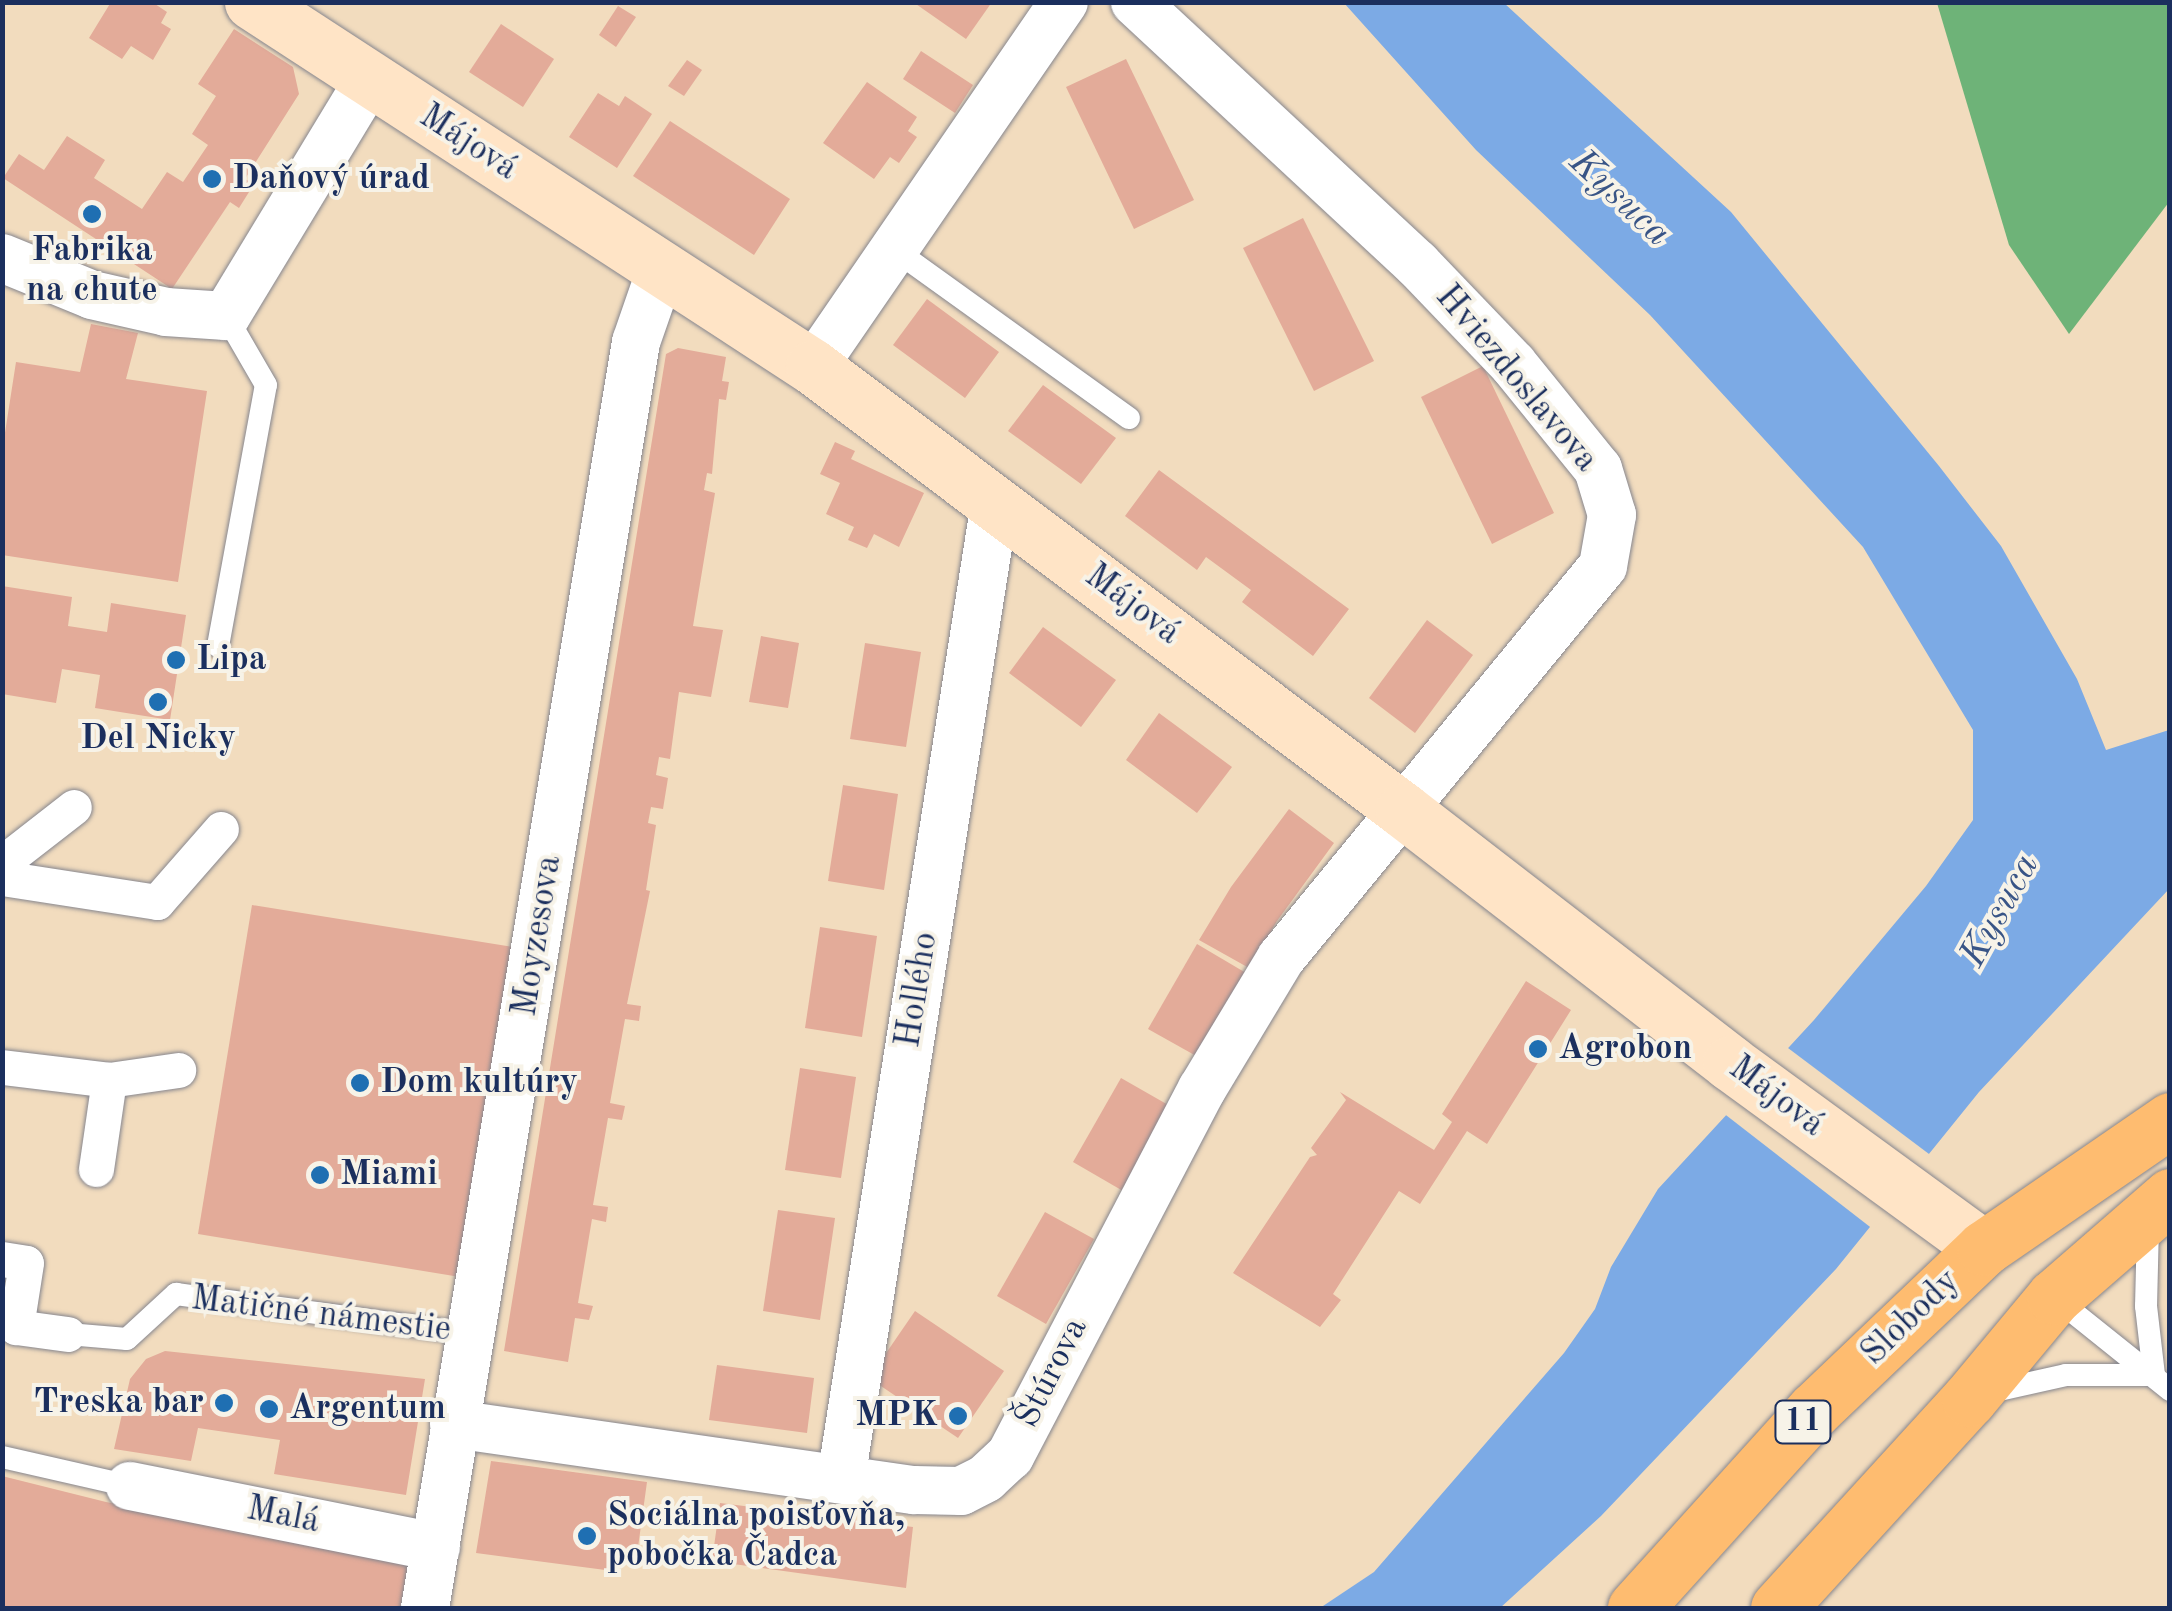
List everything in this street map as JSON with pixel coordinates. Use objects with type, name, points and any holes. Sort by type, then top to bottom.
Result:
[{"type":"main road","name":"Májová","points":[[252,2],[813,367],[1403,810],[1730,1063],[1984,1248]]},
{"type":"main road","name":"11","points":[[1984,1248],[2170,1120]]},
{"type":"main road","points":[[1778,1608],[1970,1399],[2054,1298],[2159,1205]]},
{"type":"main road","points":[[1984,1248],[2054,1298]]},
{"type":"main road","name":"Slobody","points":[[1635,1608],[1814,1410],[1984,1248]]},
{"type":"street","points":[[813,367],[1064,2]]},
{"type":"street","name":"Hviezdoslavova","points":[[1134,2],[1417,264],[1513,364],[1598,469],[1612,515],[1602,566],[1403,810]]},
{"type":"street","points":[[7,271],[166,312],[226,316],[370,80]]},
{"type":"street","name":"Moyzesova","points":[[426,1608],[636,342],[662,267]]},
{"type":"street","name":"Hollého","points":[[841,1479],[995,502]]},
{"type":"street","points":[[2,863],[74,807]]},
{"type":"street","name":"Štúrova","points":[[454,1424],[914,1490],[960,1491],[986,1478],[1010,1456],[1174,1141],[1282,958],[1403,810]]},
{"type":"street","points":[[2,878],[158,902],[221,830]]},
{"type":"street","points":[[2,1067],[109,1080],[178,1070]]},
{"type":"street","points":[[96,1169],[109,1080]]},
{"type":"street","points":[[2,1260],[26,1263],[15,1339],[68,1334]]},
{"type":"street","name":"Malá","points":[[130,1486],[436,1547]]},
{"type":"lane","points":[[895,250],[1129,418]]},
{"type":"lane","points":[[218,646],[266,386],[226,316]]},
{"type":"lane","points":[[2159,1205],[2146,1306],[2162,1382]]},
{"type":"lane","name":"Matičné námestie","points":[[68,1334],[127,1338],[176,1294],[471,1334]]},
{"type":"lane","points":[[2054,1298],[2162,1382]]},
{"type":"lane","points":[[1970,1399],[2046,1378],[2162,1382]]},
{"type":"lane","points":[[2,1457],[130,1486]]},
{"type":"green space","points":[[1937,3],[2169,3],[2169,202],[2069,334],[2009,245]]},
{"type":"water","name":"Kysuca","points":[[1344,3],[1504,3],[1731,212],[1939,466],[2001,546],[2077,679],[2106,750],[2169,730],[2169,889],[1979,1092],[1836,1269],[1601,1516],[1500,1608],[1320,1608],[1374,1572],[1564,1353],[1595,1309],[1611,1267],[1658,1189],[1814,1020],[1926,886],[1973,820],[1973,730],[1863,547],[1650,315],[1476,150]]},
{"type":"pier","points":[[1784,1045],[1933,1157],[1874,1230],[1722,1112]]},
{"type":"building","points":[[111,2],[152,2],[167,12],[161,23],[171,29],[153,60],[131,46],[122,59],[89,38]]},
{"type":"building","points":[[913,2],[992,2],[966,39]]},
{"type":"building","points":[[618,6],[636,17],[616,47],[599,35]]},
{"type":"building","points":[[501,24],[554,59],[523,107],[469,72]]},
{"type":"building","points":[[234,29],[293,67],[299,94],[245,179],[254,184],[239,208],[230,202],[172,289],[3,178],[19,154],[44,170],[67,136],[105,160],[94,178],[142,209],[167,172],[183,182],[208,145],[192,134],[216,96],[198,84]]},
{"type":"building","points":[[921,51],[973,85],[955,113],[903,79]]},
{"type":"building","points":[[1126,59],[1194,200],[1134,229],[1066,87]]},
{"type":"building","points":[[687,60],[702,70],[684,96],[668,86]]},
{"type":"building","points":[[867,82],[917,117],[908,131],[917,137],[899,163],[890,157],[874,179],[823,143]]},
{"type":"building","points":[[598,93],[619,106],[625,96],[652,114],[617,168],[569,137]]},
{"type":"building","points":[[670,121],[790,199],[754,255],[633,176]]},
{"type":"building","points":[[1303,218],[1374,361],[1314,391],[1243,248]]},
{"type":"building","points":[[927,299],[999,352],[965,398],[893,345]]},
{"type":"building","points":[[91,324],[138,333],[126,379],[207,391],[178,582],[2,555],[2,452],[16,362],[80,372]]},
{"type":"building","points":[[678,348],[726,357],[722,381],[729,382],[726,400],[719,399],[712,474],[707,473],[704,490],[715,493],[693,626],[723,630],[711,697],[679,692],[670,759],[659,757],[656,775],[668,778],[663,809],[651,807],[648,823],[656,825],[646,890],[650,891],[627,1004],[641,1006],[639,1021],[625,1019],[610,1103],[625,1106],[622,1120],[608,1118],[593,1205],[608,1207],[606,1222],[592,1219],[578,1303],[593,1306],[589,1320],[575,1318],[568,1362],[504,1351],[666,354]]},
{"type":"building","points":[[1483,366],[1554,513],[1492,544],[1421,397]]},
{"type":"building","points":[[1043,385],[1116,438],[1081,484],[1008,431]]},
{"type":"building","points":[[835,442],[855,451],[851,459],[924,493],[899,547],[874,534],[867,548],[848,540],[854,527],[826,514],[840,483],[820,474]]},
{"type":"building","points":[[1159,470],[1349,609],[1313,656],[1242,602],[1251,590],[1206,557],[1197,570],[1125,516]]},
{"type":"building","points":[[2,586],[72,597],[68,626],[107,632],[111,603],[186,615],[170,720],[95,708],[100,675],[62,669],[56,703],[2,694]]},
{"type":"building","points":[[1427,620],[1473,655],[1415,733],[1369,698]]},
{"type":"building","points":[[1043,627],[1116,680],[1081,727],[1009,673]]},
{"type":"building","points":[[761,636],[799,643],[788,708],[749,702]]},
{"type":"building","points":[[865,643],[921,652],[906,747],[850,739]]},
{"type":"building","points":[[1159,713],[1232,767],[1197,813],[1126,760]]},
{"type":"building","points":[[843,785],[898,794],[884,890],[828,881]]},
{"type":"building","points":[[1289,809],[1334,843],[1277,921],[1249,968],[1199,940],[1231,887]]},
{"type":"building","points":[[252,905],[513,947],[460,1277],[198,1234]]},
{"type":"building","points":[[820,927],[877,936],[862,1037],[805,1028]]},
{"type":"building","points":[[1197,944],[1246,973],[1198,1057],[1148,1029]]},
{"type":"building","points":[[1526,981],[1571,1010],[1487,1144],[1467,1131],[1420,1204],[1399,1191],[1333,1294],[1341,1300],[1320,1327],[1233,1273],[1310,1157],[1317,1155],[1311,1148],[1346,1100],[1340,1092],[1434,1150],[1452,1122],[1442,1114]]},
{"type":"building","points":[[800,1068],[856,1077],[841,1178],[785,1170]]},
{"type":"building","points":[[1121,1078],[1170,1106],[1123,1191],[1073,1162]]},
{"type":"building","points":[[778,1210],[835,1218],[820,1320],[763,1311]]},
{"type":"building","points":[[1045,1212],[1094,1239],[1046,1324],[997,1296]]},
{"type":"building","points":[[915,1311],[1004,1371],[958,1438],[869,1378]]},
{"type":"building","points":[[165,1351],[425,1379],[406,1495],[274,1474],[280,1440],[198,1428],[191,1461],[114,1449],[130,1379],[146,1359]]},
{"type":"building","points":[[717,1365],[814,1378],[807,1433],[709,1420]]},
{"type":"building","points":[[491,1461],[647,1482],[636,1562],[614,1559],[613,1571],[476,1553]]},
{"type":"building","points":[[2,1476],[106,1502],[409,1562],[400,1608],[2,1608]]},
{"type":"building","points":[[720,1503],[913,1527],[906,1588],[712,1561]]},
{"type":"place","name":"Daňový úrad","points":[[212,179]]},
{"type":"place","name":"Fabrika na chute","points":[[92,214]]},
{"type":"place","name":"Lipa","points":[[176,660]]},
{"type":"place","name":"Del Nicky","points":[[158,702]]},
{"type":"place","name":"Agrobon","points":[[1538,1049]]},
{"type":"place","name":"Dom kultúry","points":[[360,1083]]},
{"type":"place","name":"Miami","points":[[320,1175]]},
{"type":"place","name":"Treska bar","points":[[224,1403]]},
{"type":"place","name":"Argentum","points":[[269,1409]]},
{"type":"place","name":"MPK","points":[[958,1416]]},
{"type":"place","name":"Sociálna poisťovňa, pobočka Čadca","points":[[587,1536]]}]
